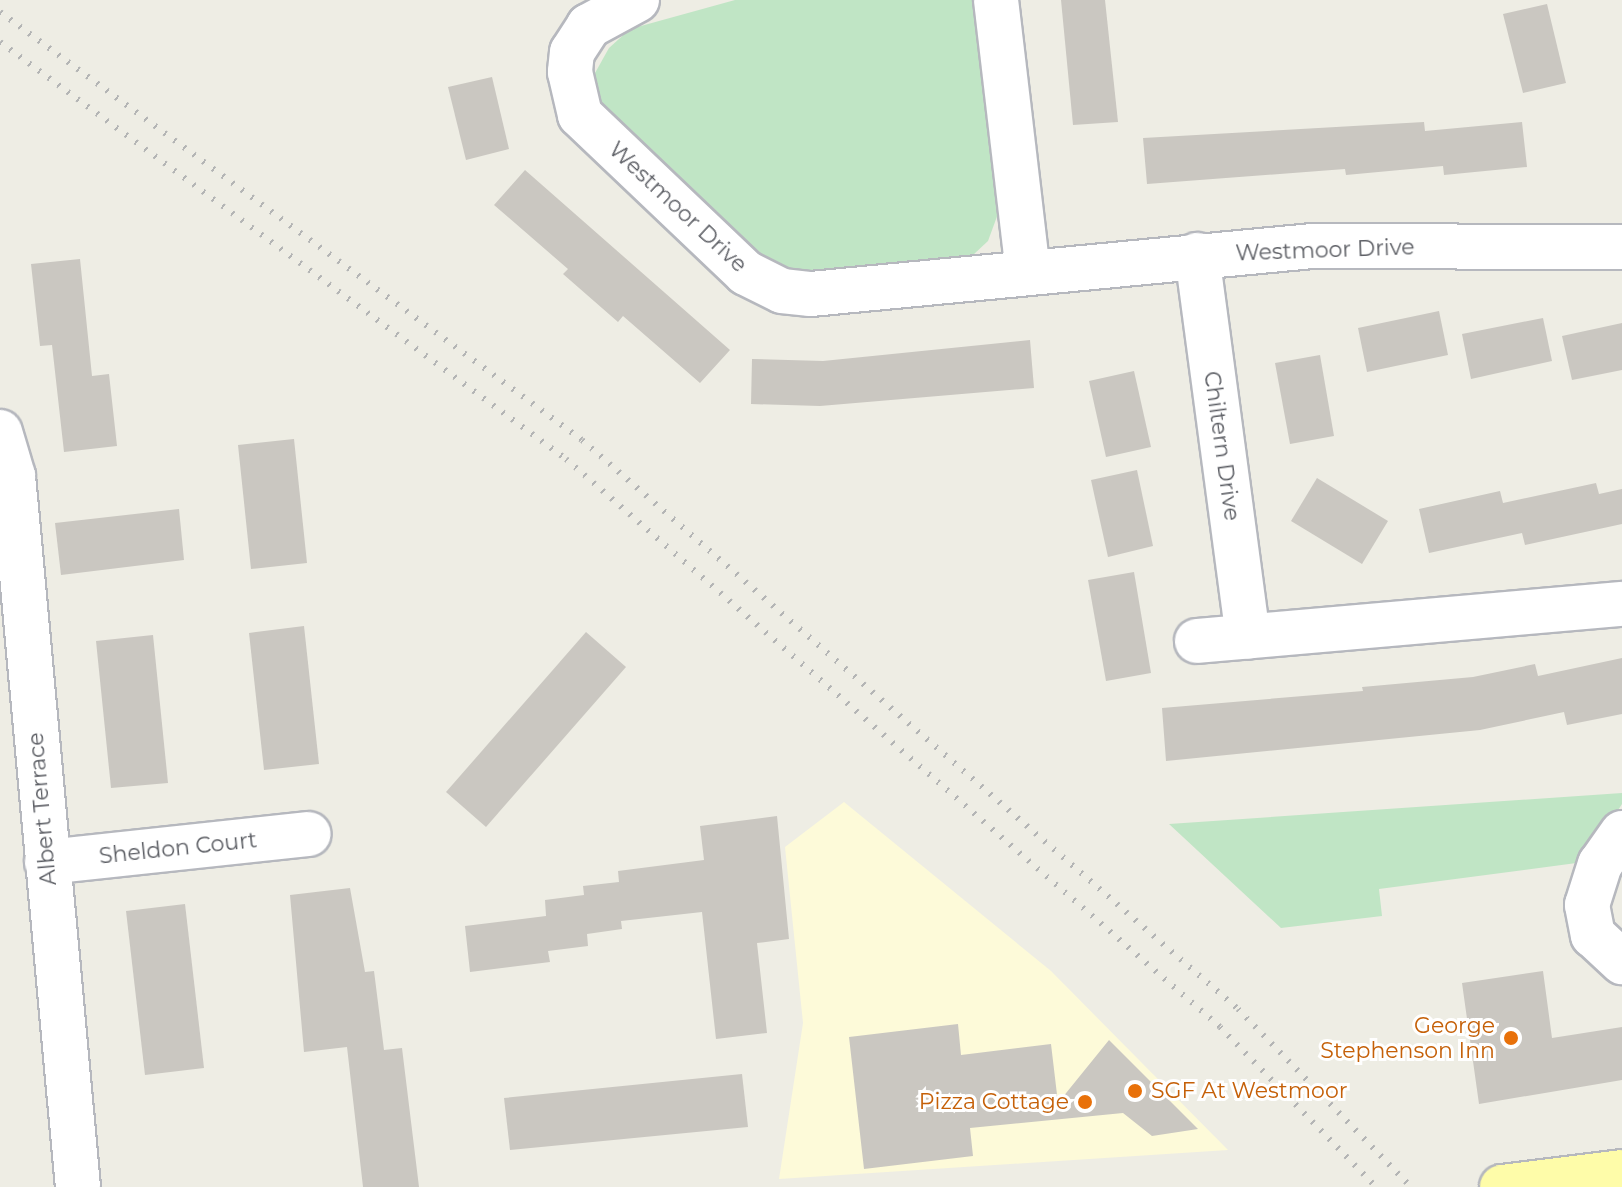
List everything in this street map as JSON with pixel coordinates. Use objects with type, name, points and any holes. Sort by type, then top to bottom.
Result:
[{"type":"main road","points":[[1502,1187],[1622,1172]]},
{"type":"street","name":"Westmoor Drive","points":[[637,0],[589,26],[572,52],[570,72],[580,115],[746,273],[782,291],[811,294],[1312,246],[1622,247]]},
{"type":"street","points":[[996,0],[1028,271]]},
{"type":"street","name":"Chiltern Drive","points":[[1197,255],[1248,637]]},
{"type":"street","name":"Albert Terrace","points":[[0,432],[13,476],[12,618],[47,862],[78,1187]]},
{"type":"street","points":[[1197,641],[1622,604]]},
{"type":"street","points":[[1622,833],[1600,864],[1587,905],[1593,935],[1622,962]]},
{"type":"street","name":"Sheldon Court","points":[[47,862],[309,834]]},
{"type":"shaded area","points":[[844,802],[1051,971],[1228,1150],[779,1179],[803,1023],[785,847]]},
{"type":"green space","points":[[735,0],[975,0],[999,211],[988,241],[973,255],[803,276],[753,258],[598,111],[595,73],[609,48],[630,29]]},
{"type":"green space","points":[[1622,793],[1622,804],[1584,862],[1379,889],[1382,916],[1281,928],[1169,824]]},
{"type":"building","points":[[1061,0],[1105,0],[1118,122],[1073,125]]},
{"type":"building","points":[[1547,4],[1566,83],[1523,93],[1503,14]]},
{"type":"building","points":[[492,77],[509,149],[466,160],[448,87]]},
{"type":"building","points":[[1424,122],[1425,131],[1522,122],[1527,167],[1444,175],[1443,166],[1346,175],[1345,169],[1147,184],[1143,138]]},
{"type":"building","points":[[525,170],[730,350],[700,383],[623,316],[618,322],[563,274],[568,269],[494,205]]},
{"type":"building","points":[[80,259],[92,376],[109,374],[117,446],[64,452],[52,345],[40,346],[31,264]]},
{"type":"building","points":[[1439,311],[1448,355],[1367,372],[1358,328]]},
{"type":"building","points":[[1543,318],[1552,361],[1471,379],[1462,334]]},
{"type":"building","points":[[1622,323],[1622,370],[1572,380],[1562,336]]},
{"type":"building","points":[[1030,340],[1034,388],[820,406],[751,404],[752,359],[823,361]]},
{"type":"building","points":[[1320,355],[1334,436],[1290,444],[1275,363]]},
{"type":"building","points":[[1134,371],[1151,447],[1106,457],[1089,381]]},
{"type":"building","points":[[294,439],[307,563],[251,569],[238,445]]},
{"type":"building","points":[[1137,470],[1153,546],[1108,557],[1091,480]]},
{"type":"building","points":[[1317,478],[1388,521],[1362,564],[1291,521]]},
{"type":"building","points":[[1596,483],[1599,494],[1622,489],[1622,524],[1525,545],[1522,533],[1429,553],[1419,509],[1500,491],[1503,503]]},
{"type":"building","points":[[179,509],[184,560],[61,575],[55,523]]},
{"type":"building","points":[[1134,572],[1151,673],[1106,681],[1088,580]]},
{"type":"building","points":[[304,626],[319,764],[264,770],[249,633]]},
{"type":"building","points":[[586,632],[626,667],[486,827],[446,792]]},
{"type":"building","points":[[153,635],[168,783],[111,788],[96,641]]},
{"type":"building","points":[[1622,658],[1622,714],[1567,725],[1564,712],[1480,730],[1166,761],[1162,708],[1363,691],[1362,687],[1473,677],[1535,664],[1538,676]]},
{"type":"building","points":[[777,816],[789,939],[757,943],[767,1033],[716,1039],[702,912],[621,921],[622,929],[587,934],[588,946],[548,951],[550,962],[470,972],[465,926],[546,916],[545,900],[584,895],[583,886],[619,882],[618,871],[704,860],[700,826]]},
{"type":"building","points":[[350,888],[365,972],[374,971],[384,1050],[402,1048],[419,1187],[363,1187],[347,1047],[304,1052],[290,895]]},
{"type":"building","points":[[185,904],[204,1068],[145,1075],[126,911]]},
{"type":"building","name":"George Stephenson Inn","points":[[1543,971],[1552,1038],[1622,1027],[1622,1080],[1479,1104],[1462,983]]},
{"type":"building","points":[[958,1024],[961,1055],[1051,1044],[1058,1103],[1109,1040],[1198,1129],[1152,1136],[1123,1113],[970,1128],[973,1156],[864,1169],[849,1037]]},
{"type":"building","points":[[742,1074],[748,1127],[510,1150],[504,1098]]},
{"type":"railway","points":[[0,12],[582,440],[1238,1009],[1411,1187]]},
{"type":"railway","points":[[0,42],[566,459],[1220,1027],[1376,1187]]},
{"type":"place","name":"George Stephenson Inn","points":[[1511,1038]]},
{"type":"place","name":"SGF At Westmoor","points":[[1135,1091]]},
{"type":"place","name":"Pizza Cottage","points":[[1085,1102]]}]
